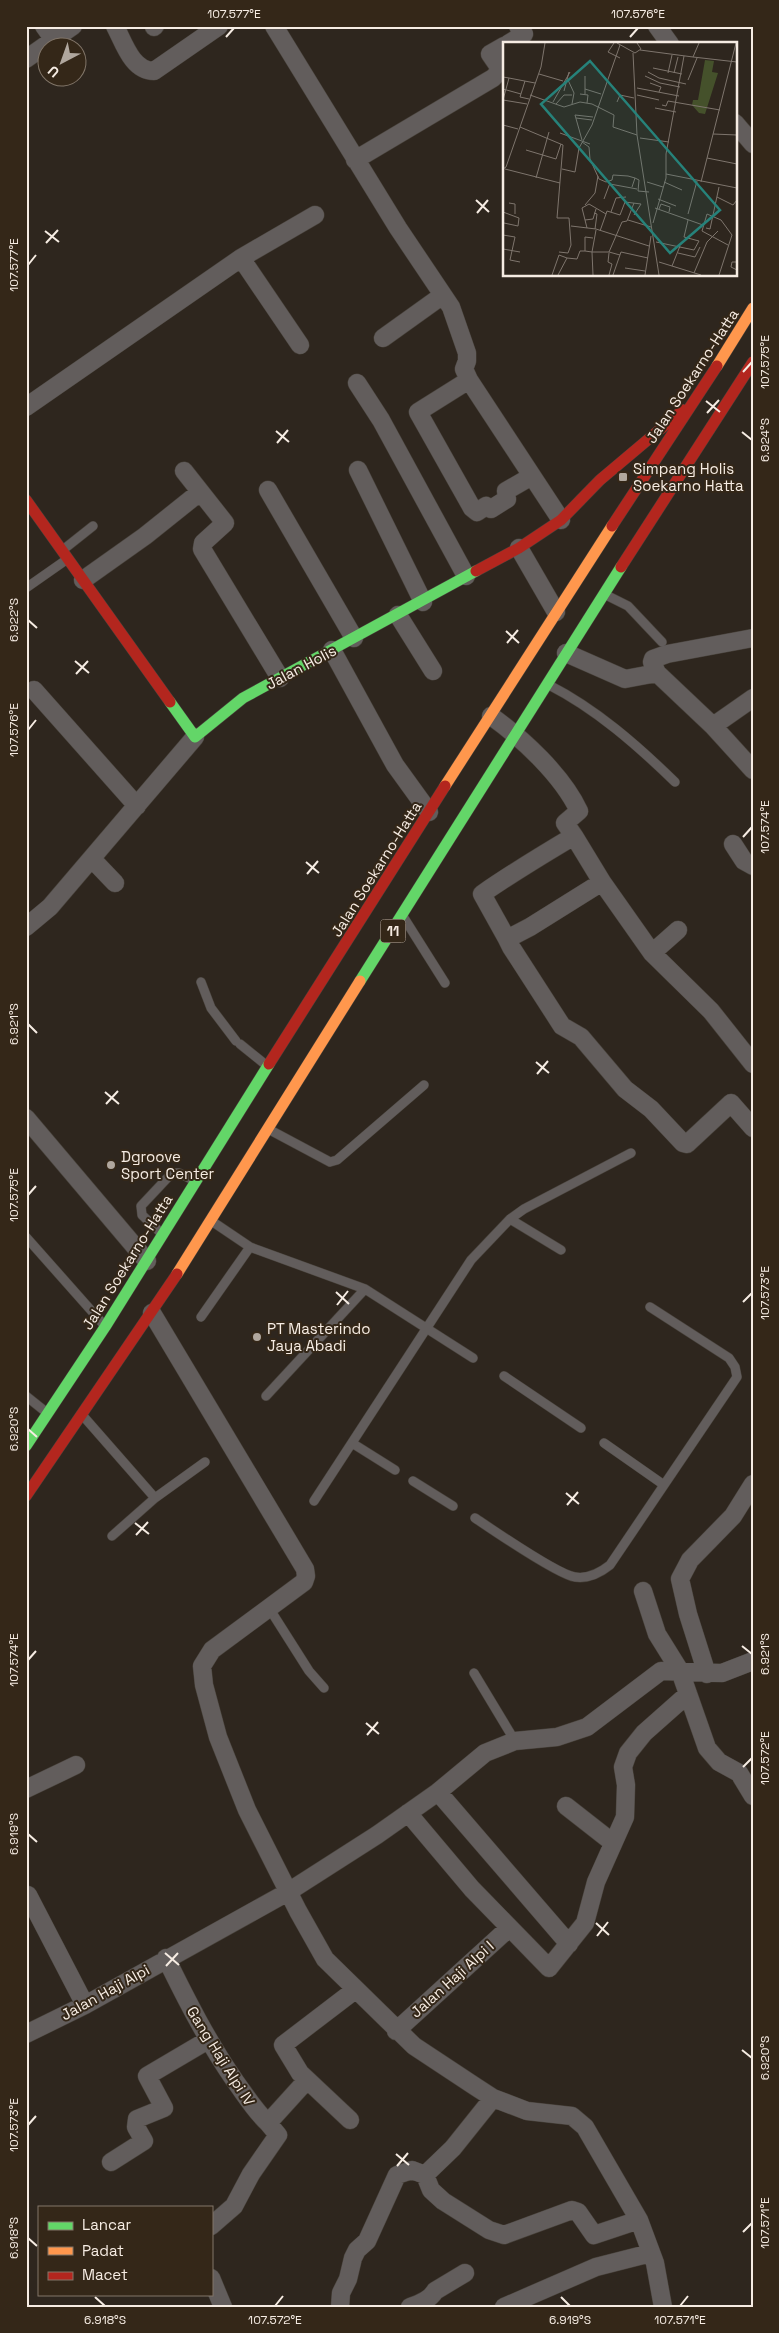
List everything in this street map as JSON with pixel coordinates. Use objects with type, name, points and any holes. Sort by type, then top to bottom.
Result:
[{"type":"main road","name":"Jalan Soekarno-Hatta","points":[[26,1446],[106,1327],[195,1181],[429,812],[753,308]]},
{"type":"main road","name":"11","points":[[26,1496],[152,1313],[604,594],[750,375]]},
{"type":"main road","name":"Jalan Holis","points":[[195,737],[237,702],[423,602],[466,576],[519,548],[561,520],[600,480],[696,398]]},
{"type":"main road","points":[[621,464],[632,459],[643,465],[644,477],[641,482]]},
{"type":"main road","points":[[26,500],[195,737]]},
{"type":"street","points":[[26,59],[49,33],[73,26]]},
{"type":"street","points":[[115,26],[138,67],[146,71],[154,71],[219,26]]},
{"type":"street","points":[[274,26],[355,160],[451,307],[467,353],[464,369],[469,380],[561,520]]},
{"type":"street","points":[[511,42],[524,34],[518,26]]},
{"type":"street","points":[[657,26],[669,42]]},
{"type":"street","points":[[355,160],[493,78],[501,70],[490,54],[503,47]]},
{"type":"street","points":[[736,124],[753,144]]},
{"type":"street","points":[[26,407],[241,258],[315,215]]},
{"type":"street","points":[[241,258],[300,345]]},
{"type":"street","points":[[383,338],[443,295]]},
{"type":"street","points":[[469,380],[418,412],[472,508],[477,512],[486,506],[491,509],[507,499],[506,492],[532,476]]},
{"type":"street","points":[[358,383],[381,420],[466,576]]},
{"type":"street","points":[[358,470],[423,602]]},
{"type":"street","points":[[184,471],[225,523],[203,544],[202,549],[280,678]]},
{"type":"street","points":[[268,490],[354,638]]},
{"type":"street","points":[[83,580],[145,536],[200,492]]},
{"type":"street","points":[[519,548],[556,612]]},
{"type":"street","points":[[398,615],[433,672]]},
{"type":"street","points":[[753,638],[667,654],[653,659],[652,662],[657,673],[713,726],[753,770]]},
{"type":"street","points":[[332,650],[395,765],[429,812]]},
{"type":"street","points":[[566,654],[625,679],[657,673]]},
{"type":"street","points":[[34,690],[137,806]]},
{"type":"street","points":[[713,726],[753,698]]},
{"type":"street","points":[[491,716],[517,734],[546,766],[577,807],[579,811],[565,823],[602,882],[652,953],[711,1011],[753,1064]]},
{"type":"street","name":"Jalan Holis","points":[[26,927],[50,907],[195,737]]},
{"type":"street","points":[[574,836],[516,870],[508,879],[482,894],[507,939],[562,1026],[581,1037],[625,1089],[651,1109],[682,1143],[687,1144],[731,1103],[749,1117]]},
{"type":"street","points":[[733,844],[744,861],[753,866]]},
{"type":"street","points":[[92,859],[116,883]]},
{"type":"street","points":[[507,939],[530,927],[602,882]]},
{"type":"street","points":[[652,953],[678,930]]},
{"type":"street","points":[[26,1118],[147,1261]]},
{"type":"street","points":[[152,1313],[305,1568],[306,1576],[304,1582],[212,1650],[202,1666],[204,1685],[218,1737],[247,1810],[288,1892],[325,1959],[396,2031],[414,2046],[493,2098],[528,2111],[572,2116],[591,2136],[639,2220],[655,2263],[664,2307]]},
{"type":"street","points":[[707,1674],[688,1614],[680,1579],[690,1560],[733,1516],[753,1484]]},
{"type":"street","points":[[643,1591],[657,1634],[680,1671],[707,1748],[719,1762],[739,1773],[753,1796]]},
{"type":"street","name":"Jalan Haji Alpi","points":[[26,2034],[85,2005],[166,1958],[288,1892],[438,1792],[485,1753],[515,1741],[557,1737],[587,1727],[653,1676],[661,1672],[680,1671],[707,1674],[722,1672],[753,1661]]},
{"type":"street","points":[[408,1813],[472,1889],[549,1968],[585,1923],[596,1882],[612,1842],[625,1818],[626,1793],[622,1767],[628,1753],[644,1733],[688,1694]]},
{"type":"street","points":[[26,1789],[76,1765]]},
{"type":"street","points":[[438,1792],[569,1944]]},
{"type":"street","points":[[566,1806],[612,1842]]},
{"type":"street","points":[[28,1895],[85,2005]]},
{"type":"street","name":"Jalan Haji Alpi I","points":[[396,2031],[509,1928]]},
{"type":"street","name":"Gang Haji Alpi IV","points":[[166,1958],[208,2040],[257,2112],[268,2123]]},
{"type":"street","points":[[350,2120],[300,2073],[283,2044],[355,1990]]},
{"type":"street","points":[[111,2162],[144,2141],[136,2127],[137,2119],[164,2108],[147,2076],[208,2040]]},
{"type":"street","points":[[212,2225],[234,2206],[251,2174],[278,2135],[268,2123],[307,2080]]},
{"type":"street","points":[[425,2175],[453,2148],[493,2098]]},
{"type":"street","points":[[340,2307],[341,2293],[348,2279],[353,2258],[367,2241],[397,2175],[412,2170],[425,2175],[431,2190],[443,2201],[489,2230],[504,2235],[572,2210],[578,2212],[594,2235],[639,2220]]},
{"type":"street","points":[[504,2307],[596,2267],[651,2253]]},
{"type":"street","points":[[410,2307],[422,2303],[433,2296],[435,2291],[465,2273]]},
{"type":"street","points":[[212,2280],[223,2307]]},
{"type":"lane","points":[[26,588],[65,554],[92,526]]},
{"type":"lane","points":[[604,594],[628,606],[662,642]]},
{"type":"lane","points":[[548,685],[569,696],[639,746],[675,782]]},
{"type":"lane","points":[[402,916],[445,983]]},
{"type":"lane","points":[[201,982],[211,1008],[238,1043],[268,1066]]},
{"type":"lane","points":[[268,1129],[330,1162],[337,1160],[424,1085]]},
{"type":"lane","points":[[314,1501],[426,1327],[472,1260],[510,1219],[524,1209],[631,1153]]},
{"type":"lane","points":[[163,1234],[142,1215],[141,1206],[172,1174],[178,1173],[195,1181]]},
{"type":"lane","points":[[510,1219],[561,1250]]},
{"type":"lane","points":[[211,1220],[250,1247],[365,1289],[473,1358]]},
{"type":"lane","points":[[26,1237],[106,1327]]},
{"type":"lane","points":[[201,1318],[250,1247]]},
{"type":"lane","points":[[266,1396],[365,1289]]},
{"type":"lane","points":[[475,1518],[558,1570],[574,1577],[588,1576],[601,1572],[610,1565],[737,1377],[735,1367],[729,1358],[650,1307]]},
{"type":"lane","points":[[504,1376],[581,1428]]},
{"type":"lane","points":[[26,1396],[48,1413]]},
{"type":"lane","points":[[82,1415],[155,1498]]},
{"type":"lane","points":[[352,1443],[394,1470]]},
{"type":"lane","points":[[604,1443],[664,1485]]},
{"type":"lane","points":[[112,1536],[155,1498],[205,1462]]},
{"type":"lane","points":[[413,1481],[453,1506]]},
{"type":"lane","points":[[269,1608],[309,1671],[324,1688]]},
{"type":"lane","points":[[474,1673],[515,1741]]},
{"type":"traffic: fast","points":[[360,981],[621,567]]},
{"type":"traffic: fast","points":[[170,702],[195,737],[243,698],[476,571]]},
{"type":"traffic: fast","points":[[26,1446],[105,1327],[269,1064]]},
{"type":"traffic: slow","points":[[717,366],[753,308]]},
{"type":"traffic: slow","points":[[445,786],[612,526]]},
{"type":"traffic: slow","points":[[177,1274],[360,981]]},
{"type":"traffic: jam","points":[[621,567],[753,362]]},
{"type":"traffic: jam","points":[[612,526],[717,366]]},
{"type":"traffic: jam","points":[[476,571],[519,548],[561,520],[600,480],[683,410]]},
{"type":"traffic: jam","points":[[26,500],[170,702]]},
{"type":"traffic: jam","points":[[269,1064],[445,786]]},
{"type":"traffic: jam","points":[[26,1496],[177,1274]]},
{"type":"place","name":"Simpang Holis Soekarno Hatta","points":[[623,477]]},
{"type":"place","name":"Dgroove Sport Center","points":[[111,1165]]},
{"type":"place","name":"PT Masterindo Jaya Abadi","points":[[257,1337]]}]
